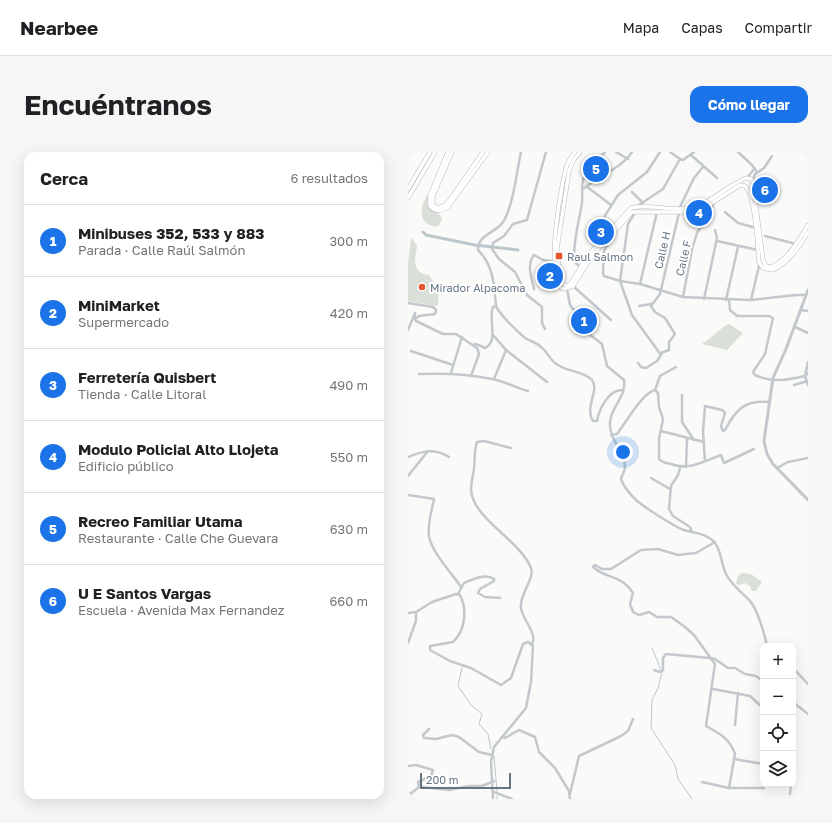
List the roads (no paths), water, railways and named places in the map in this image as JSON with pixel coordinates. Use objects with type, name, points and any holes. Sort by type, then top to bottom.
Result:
[{"type":"main road","points":[[408,189],[430,152]]},
{"type":"main road","points":[[408,198],[436,152]]},
{"type":"main road","points":[[448,152],[430,195],[429,204],[434,210],[442,211],[448,207],[484,152]]},
{"type":"main road","points":[[452,152],[433,196],[433,205],[438,208],[444,206],[458,191],[488,152]]},
{"type":"main road","points":[[575,152],[570,163],[554,244],[557,285],[561,288],[573,286],[581,268]]},
{"type":"main road","points":[[570,163],[580,152]]},
{"type":"main road","points":[[712,201],[747,178],[752,181],[762,264],[768,267],[774,266],[798,245],[808,232]]},
{"type":"main road","points":[[636,209],[679,211],[712,201],[740,186],[745,186],[748,190],[758,228]]},
{"type":"main road","points":[[567,288],[598,245],[630,213],[636,209],[679,211]]},
{"type":"main road","points":[[798,245],[808,225]]},
{"type":"street","points":[[521,152],[508,212],[500,226],[484,237],[478,246],[491,269],[496,306],[500,313],[521,334],[542,348],[553,362],[559,366],[586,376],[593,382],[595,387],[590,412],[593,421],[597,421],[599,410],[604,403],[618,391],[624,390]]},
{"type":"street","points":[[545,329],[542,323],[542,307],[527,296],[515,272],[499,259],[492,247],[504,236],[513,224],[527,220],[529,217],[546,152]]},
{"type":"street","points":[[581,268],[575,263],[574,255],[576,226],[582,201],[582,189],[585,174],[605,152]]},
{"type":"street","points":[[616,152],[628,159]]},
{"type":"street","points":[[582,189],[628,159],[632,152]]},
{"type":"street","points":[[598,245],[594,237],[618,195],[647,172],[660,152]]},
{"type":"street","points":[[670,152],[683,160],[694,152]]},
{"type":"street","points":[[738,152],[752,165],[756,172]]},
{"type":"street","points":[[691,155],[717,178]]},
{"type":"street","points":[[752,181],[756,172],[764,168],[772,156]]},
{"type":"street","points":[[660,354],[630,310],[620,281],[628,224],[636,209],[663,189],[680,159]]},
{"type":"street","name":"Calle H","points":[[661,291],[679,211],[694,178],[703,167]]},
{"type":"street","points":[[747,178],[754,169]]},
{"type":"street","points":[[586,186],[612,205]]},
{"type":"street","points":[[632,192],[643,203]]},
{"type":"street","name":"Calle F","points":[[683,297],[692,249],[697,233],[713,206],[712,201]]},
{"type":"street","points":[[640,284],[657,211]]},
{"type":"street","points":[[725,212],[738,223],[758,228]]},
{"type":"street","points":[[704,299],[717,241],[717,234],[715,230]]},
{"type":"street","points":[[608,234],[612,237],[605,247],[603,269],[604,276],[620,281],[640,284],[683,297],[704,299],[751,300],[806,295]]},
{"type":"street","points":[[765,236],[798,245]]},
{"type":"street","points":[[717,241],[738,247],[760,250]]},
{"type":"street","points":[[738,247],[727,300],[730,310],[737,316],[769,316],[773,318],[765,354],[753,372],[759,377],[772,380],[785,380],[805,376],[808,373]]},
{"type":"street","points":[[534,289],[530,270],[531,259],[534,255],[543,260],[556,262]]},
{"type":"street","points":[[751,300],[759,266],[762,264]]},
{"type":"street","points":[[573,286],[611,320]]},
{"type":"street","points":[[567,288],[570,305],[581,319],[585,331],[603,346],[606,363],[624,380],[624,390],[612,413],[610,424],[611,436],[624,462],[625,470],[621,480],[635,499],[680,528],[704,535],[715,542],[721,564],[732,584],[754,606],[759,623],[766,635],[767,643]]},
{"type":"street","points":[[808,290],[795,327],[772,380],[764,441],[769,459],[808,500]]},
{"type":"street","points":[[639,306],[651,304],[658,298],[661,291]]},
{"type":"street","points":[[408,303],[433,308],[436,310],[435,314],[420,316],[415,319]]},
{"type":"street","points":[[638,363],[646,368],[657,360],[660,354],[669,350],[669,342],[675,334],[665,318],[652,309],[651,304]]},
{"type":"street","points":[[473,345],[476,344],[486,348],[493,334],[492,311],[493,307],[496,306]]},
{"type":"street","points":[[801,310],[808,312]]},
{"type":"street","points":[[408,330],[415,313],[415,319]]},
{"type":"street","points":[[415,319],[416,321],[443,334],[456,334],[477,348],[478,354],[471,376]]},
{"type":"street","points":[[795,327],[808,333]]},
{"type":"street","points":[[493,334],[506,350],[547,382]]},
{"type":"street","points":[[451,373],[462,337]]},
{"type":"street","points":[[494,379],[506,350]]},
{"type":"street","points":[[411,351],[453,365]]},
{"type":"street","points":[[794,385],[808,382],[805,376],[808,362]]},
{"type":"street","points":[[611,436],[617,434],[636,406],[655,390],[660,376],[676,367]]},
{"type":"street","points":[[419,374],[451,373],[494,379],[528,391]]},
{"type":"street","points":[[655,390],[658,394],[660,410],[663,417],[659,459],[663,462],[680,468],[686,468],[720,455],[724,463],[754,449]]},
{"type":"street","points":[[682,395],[682,422],[694,440]]},
{"type":"street","points":[[705,461],[703,431],[705,406],[709,405],[725,413],[721,426],[723,430],[725,430],[734,413],[752,401],[769,402]]},
{"type":"street","points":[[661,431],[704,442]]},
{"type":"street","points":[[686,468],[687,438]]},
{"type":"street","points":[[493,799],[494,781],[492,755],[494,746],[526,708],[531,682],[534,653],[532,644],[534,638],[520,607],[524,589],[531,578],[532,570],[524,555],[483,515],[474,500],[471,490],[474,456],[478,442],[484,441],[511,448]]},
{"type":"street","points":[[408,476],[428,451]]},
{"type":"street","points":[[408,457],[421,452],[435,451],[448,457]]},
{"type":"street","points":[[777,468],[788,462],[808,458]]},
{"type":"street","points":[[680,468],[670,489],[670,513],[690,527],[692,532]]},
{"type":"street","points":[[651,478],[670,489]]},
{"type":"street","points":[[408,495],[434,499],[429,535],[430,541],[442,562],[461,587]]},
{"type":"street","points":[[715,542],[696,553],[678,556],[658,549],[641,550],[611,569],[602,569],[595,565],[593,567],[601,573],[625,583],[633,593],[630,604],[633,612],[639,615],[649,612],[657,617],[671,617],[694,635],[714,664],[712,689],[706,726],[720,733],[728,741],[735,754],[729,788]]},
{"type":"street","points":[[408,613],[416,612],[432,602],[458,594],[461,587],[472,579],[491,576],[494,581],[480,589],[478,593],[485,597],[500,598]]},
{"type":"street","points":[[458,594],[461,597],[464,608],[463,623],[460,633],[454,642],[430,646],[430,650],[432,652],[470,668],[501,685],[511,678],[523,644],[528,642],[532,644]]},
{"type":"street","points":[[408,643],[411,640],[416,621],[416,612]]},
{"type":"street","points":[[654,670],[660,672],[663,670],[662,658],[666,654],[715,659],[728,668],[735,668],[745,674],[756,676],[760,679]]},
{"type":"street","points":[[796,671],[808,684]]},
{"type":"street","points":[[712,689],[750,696],[760,705]]},
{"type":"street","points":[[735,726],[738,693]]},
{"type":"street","points":[[796,704],[808,714]]},
{"type":"street","points":[[570,799],[579,756],[621,736],[628,731],[633,719]]},
{"type":"street","points":[[429,729],[423,735],[426,739],[436,739],[452,735],[459,737],[479,752],[492,755]]},
{"type":"street","points":[[502,737],[505,738],[519,730],[535,737],[539,752],[555,768],[570,795]]},
{"type":"street","points":[[734,759],[760,763]]},
{"type":"street","points":[[408,766],[416,765],[433,770],[432,776],[418,782],[420,786]]},
{"type":"street","points":[[408,794],[420,786],[450,790],[469,786],[482,786],[494,781]]},
{"type":"street","points":[[702,782],[729,788],[764,788]]},
{"type":"street","points":[[790,794],[791,787]]},
{"type":"street","points":[[494,792],[512,799]]},
{"type":"waterway","points":[[423,232],[426,235],[475,245],[518,250]]},
{"type":"waterway","points":[[652,648],[661,670]]},
{"type":"waterway","points":[[462,668],[458,686],[471,705],[482,714],[479,724],[488,734],[491,749]]},
{"type":"waterway","points":[[662,673],[658,688],[652,700],[651,728],[675,765],[678,779],[692,799]]},
{"type":"waterway","points":[[494,756],[497,791]]},
{"type":"waterway","points":[[411,794],[411,799]]},
{"type":"place","name":"Recreo Familiar Utama","points":[[596,169]]},
{"type":"place","name":"U E Santos Vargas","points":[[765,190]]},
{"type":"place","name":"Modulo Policial Alto Llojeta","points":[[699,213]]},
{"type":"place","name":"Ferretería Quisbert","points":[[601,232]]},
{"type":"place","name":"Raul Salmon","points":[[559,256]]},
{"type":"place","name":"MiniMarket","points":[[550,276]]},
{"type":"place","name":"Mirador Alpacoma","points":[[422,287]]},
{"type":"place","name":"Minibuses 352, 533 y 883","points":[[584,321]]}]
